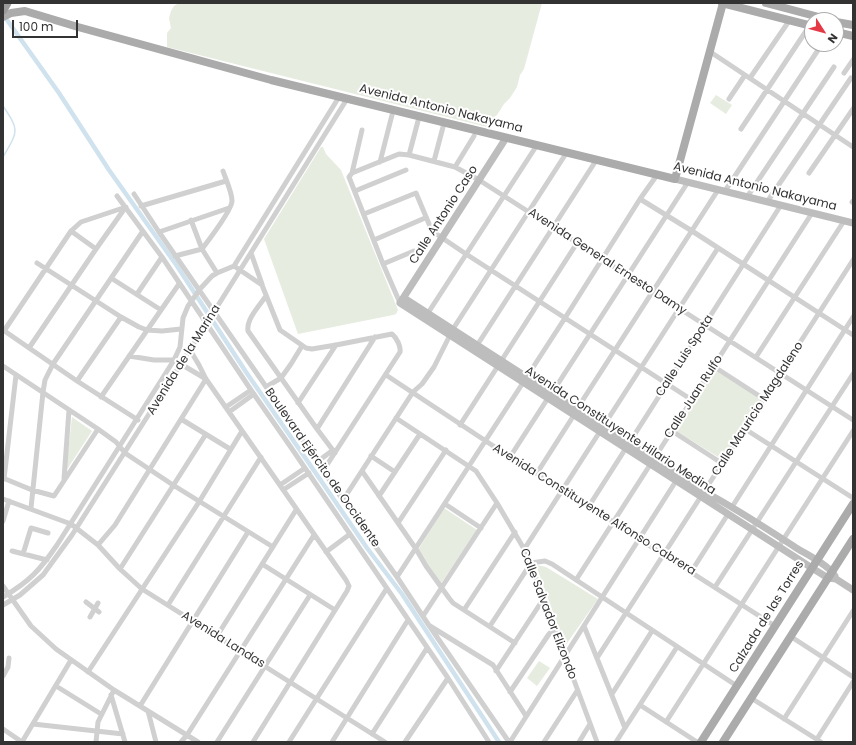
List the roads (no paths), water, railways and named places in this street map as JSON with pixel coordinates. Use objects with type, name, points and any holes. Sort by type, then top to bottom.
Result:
[{"type":"highway","points":[[3,10],[7,3]]},
{"type":"main road","points":[[3,18],[11,13],[25,11],[20,3]]},
{"type":"main road","points":[[716,3],[720,12]]},
{"type":"main road","points":[[675,179],[723,3],[804,24]]},
{"type":"main road","points":[[770,4],[804,13]]},
{"type":"main road","name":"Avenida Antonio Nakayama","points":[[25,11],[238,71],[675,179]]},
{"type":"main road","name":"Calzada de las Torres","points":[[701,742],[853,504]]},
{"type":"main road","points":[[723,742],[790,636],[832,576],[853,538]]},
{"type":"street","points":[[750,78],[789,21]]},
{"type":"street","points":[[741,128],[804,36]]},
{"type":"street","points":[[709,51],[853,147]]},
{"type":"street","points":[[537,472],[692,231],[817,52]]},
{"type":"street","points":[[844,73],[853,60]]},
{"type":"street","points":[[747,197],[834,67]]},
{"type":"street","points":[[729,99],[745,75]]},
{"type":"street","points":[[767,202],[851,78]]},
{"type":"street","points":[[262,285],[234,266],[343,98]]},
{"type":"street","name":"Avenida de la Marina","points":[[3,606],[36,583],[77,527],[214,313],[343,98]]},
{"type":"street","points":[[809,174],[853,109]]},
{"type":"street","points":[[380,162],[392,115]]},
{"type":"street","points":[[409,155],[418,121]]},
{"type":"street","points":[[434,161],[443,127]]},
{"type":"street","points":[[362,130],[351,175],[354,191],[383,264],[400,299]]},
{"type":"street","points":[[455,167],[474,136]]},
{"type":"street","name":"Calle Antonio Caso","points":[[400,299],[442,238],[506,138]]},
{"type":"street","points":[[428,313],[537,144]]},
{"type":"street","points":[[343,500],[413,392],[422,384],[434,367],[451,332],[567,152]]},
{"type":"street","name":"Avenida General Ernesto Damy","points":[[351,175],[399,154],[409,155],[455,167],[479,180],[627,276],[756,356],[853,420]]},
{"type":"street","points":[[476,348],[597,159]]},
{"type":"street","points":[[354,191],[406,170]]},
{"type":"street","points":[[175,256],[202,249],[229,208],[232,199],[222,171]]},
{"type":"street","points":[[397,577],[470,466],[656,175]]},
{"type":"street","name":"Avenida Antonio Nakayama","points":[[675,179],[853,223]]},
{"type":"street","points":[[141,206],[226,181]]},
{"type":"street","points":[[510,457],[688,182]]},
{"type":"street","points":[[364,214],[416,193],[432,231],[539,302],[692,400]]},
{"type":"street","name":"Boulevard Ejército de Occidente","points":[[134,194],[198,292],[266,387],[509,742]]},
{"type":"street","name":"Boulevard Ejército de Occidente","points":[[117,196],[192,300],[252,392],[307,470],[448,678],[489,742]]},
{"type":"street","points":[[640,199],[853,335]]},
{"type":"street","name":"Calle Luis Spota","points":[[588,506],[782,205]]},
{"type":"street","points":[[126,207],[81,222],[70,231],[4,330],[77,381],[138,420]]},
{"type":"street","points":[[30,348],[126,207]]},
{"type":"street","points":[[158,232],[229,208]]},
{"type":"street","name":"Calle Juan Rulfo","points":[[576,580],[812,213]]},
{"type":"street","points":[[374,240],[426,218]]},
{"type":"street","points":[[191,220],[202,249],[217,272]]},
{"type":"street","points":[[756,356],[844,221]]},
{"type":"street","points":[[70,231],[96,249]]},
{"type":"street","points":[[31,508],[45,380],[53,364],[143,231]]},
{"type":"street","points":[[460,425],[577,243]]},
{"type":"street","points":[[525,548],[562,488],[718,248]]},
{"type":"street","points":[[383,264],[414,251]]},
{"type":"street","points":[[251,253],[280,330],[302,346],[312,349],[392,334],[400,347],[400,352],[386,375],[334,452],[323,471]]},
{"type":"street","points":[[137,294],[162,257]]},
{"type":"street","name":"Calle Mauricio Magdaleno","points":[[597,658],[627,614],[853,260]]},
{"type":"street","points":[[37,263],[121,317],[147,330],[162,331],[182,329]]},
{"type":"street","name":"Avenida de la Marina","points":[[6,596],[27,582],[47,560],[138,420],[174,360],[180,347],[185,311],[192,300],[208,280],[217,272],[234,266]]},
{"type":"street","points":[[111,278],[161,310]]},
{"type":"street","points":[[101,397],[179,284]]},
{"type":"street","points":[[266,296],[249,321],[247,327],[248,331],[334,452]]},
{"type":"street","name":"Avenida Constituyente Hilario Medina","points":[[400,299],[428,313],[451,332]]},
{"type":"street","name":"Avenida Constituyente Hilario Medina","points":[[400,299],[704,494],[728,514],[752,530],[779,547],[814,565],[853,590]]},
{"type":"street","points":[[77,381],[121,317]]},
{"type":"street","points":[[732,507],[770,445],[853,317]]},
{"type":"street","points":[[317,429],[375,337]]},
{"type":"street","points":[[298,403],[336,345]]},
{"type":"street","points":[[266,387],[281,378],[302,346]]},
{"type":"street","points":[[190,350],[206,379],[349,586],[252,742]]},
{"type":"street","points":[[130,356],[154,360],[174,360],[206,379]]},
{"type":"street","points":[[3,366],[98,429],[120,447],[125,454],[173,486],[273,547]]},
{"type":"street","points":[[714,366],[764,399]]},
{"type":"street","points":[[715,587],[853,374]]},
{"type":"street","points":[[16,375],[3,479],[32,490],[54,496],[98,429]]},
{"type":"street","name":"Avenida Constituyente Alfonso Cabrera","points":[[386,375],[460,425],[510,457],[537,472],[775,626]]},
{"type":"street","points":[[98,545],[115,525],[206,379]]},
{"type":"street","points":[[226,407],[252,392]]},
{"type":"street","points":[[229,412],[252,392]]},
{"type":"street","points":[[64,480],[70,410]]},
{"type":"street","name":"Calle Salvador Elizondo","points":[[396,418],[470,466],[480,476],[498,503],[525,548],[597,742]]},
{"type":"street","points":[[181,419],[230,449]]},
{"type":"street","points":[[745,429],[853,498]]},
{"type":"street","points":[[88,672],[199,502],[242,431]]},
{"type":"street","points":[[672,431],[723,464]]},
{"type":"street","points":[[666,722],[853,431]]},
{"type":"street","points":[[120,569],[206,434]]},
{"type":"street","points":[[379,496],[420,434]]},
{"type":"street","points":[[398,523],[446,450]]},
{"type":"street","points":[[317,462],[334,452]]},
{"type":"street","points":[[371,456],[395,472]]},
{"type":"street","points":[[168,605],[261,457]]},
{"type":"street","name":"Avenida Constituyente Hilario Medina","points":[[652,461],[676,480],[732,507],[784,540],[814,565]]},
{"type":"street","points":[[281,488],[307,470]]},
{"type":"street","points":[[362,471],[416,549],[426,566],[453,602],[515,643]]},
{"type":"street","points":[[509,742],[676,480]]},
{"type":"street","name":"Avenida Landas","points":[[3,499],[31,508],[77,527],[98,545],[120,569],[142,589],[385,742]]},
{"type":"street","points":[[3,521],[9,501]]},
{"type":"street","points":[[423,616],[498,503]]},
{"type":"street","points":[[445,504],[481,528]]},
{"type":"street","points":[[217,636],[296,510]]},
{"type":"street","points":[[691,572],[728,514]]},
{"type":"street","points":[[23,554],[30,528],[48,533]]},
{"type":"street","points":[[140,706],[248,532]]},
{"type":"street","points":[[464,610],[515,532]]},
{"type":"street","points":[[326,552],[350,534]]},
{"type":"street","points":[[181,742],[187,735],[314,535]]},
{"type":"street","points":[[12,551],[47,560]]},
{"type":"street","points":[[490,626],[531,563],[545,562],[552,564],[737,686]]},
{"type":"street","points":[[262,564],[335,610]]},
{"type":"street","points":[[3,586],[6,596],[12,600],[41,637],[114,690],[198,742]]},
{"type":"street","points":[[289,742],[387,588]]},
{"type":"street","points":[[217,742],[310,595]]},
{"type":"street","points":[[496,671],[544,598]]},
{"type":"street","points":[[86,602],[97,610]]},
{"type":"street","points":[[90,617],[97,610],[98,603]]},
{"type":"street","points":[[784,719],[853,611]]},
{"type":"street","points":[[332,742],[408,620]]},
{"type":"street","points":[[428,624],[488,662],[496,671],[526,716]]},
{"type":"street","points":[[584,626],[625,728]]},
{"type":"street","points":[[510,692],[549,634],[555,628]]},
{"type":"street","points":[[612,694],[652,631]]},
{"type":"street","points":[[790,636],[853,677]]},
{"type":"street","points":[[616,742],[677,647]]},
{"type":"street","points":[[372,734],[427,648]]},
{"type":"street","points":[[3,676],[8,667],[9,658]]},
{"type":"street","points":[[3,729],[22,742],[71,660]]},
{"type":"street","points":[[405,742],[448,678]]},
{"type":"street","points":[[751,698],[819,741],[853,682]]},
{"type":"street","points":[[56,686],[101,714]]},
{"type":"street","points":[[96,742],[98,722],[114,690]]},
{"type":"street","points":[[544,742],[577,691]]},
{"type":"street","points":[[111,695],[125,742]]},
{"type":"street","points":[[640,705],[697,742]]},
{"type":"street","points":[[148,711],[156,742]]},
{"type":"street","points":[[33,724],[123,734]]},
{"type":"street","points":[[579,742],[590,724]]},
{"type":"waterway","points":[[7,20],[59,93],[109,170],[177,266],[246,372],[367,548],[402,594],[499,742]]},
{"type":"waterway","points":[[3,106],[12,121],[15,131],[12,142],[3,157]]}]
